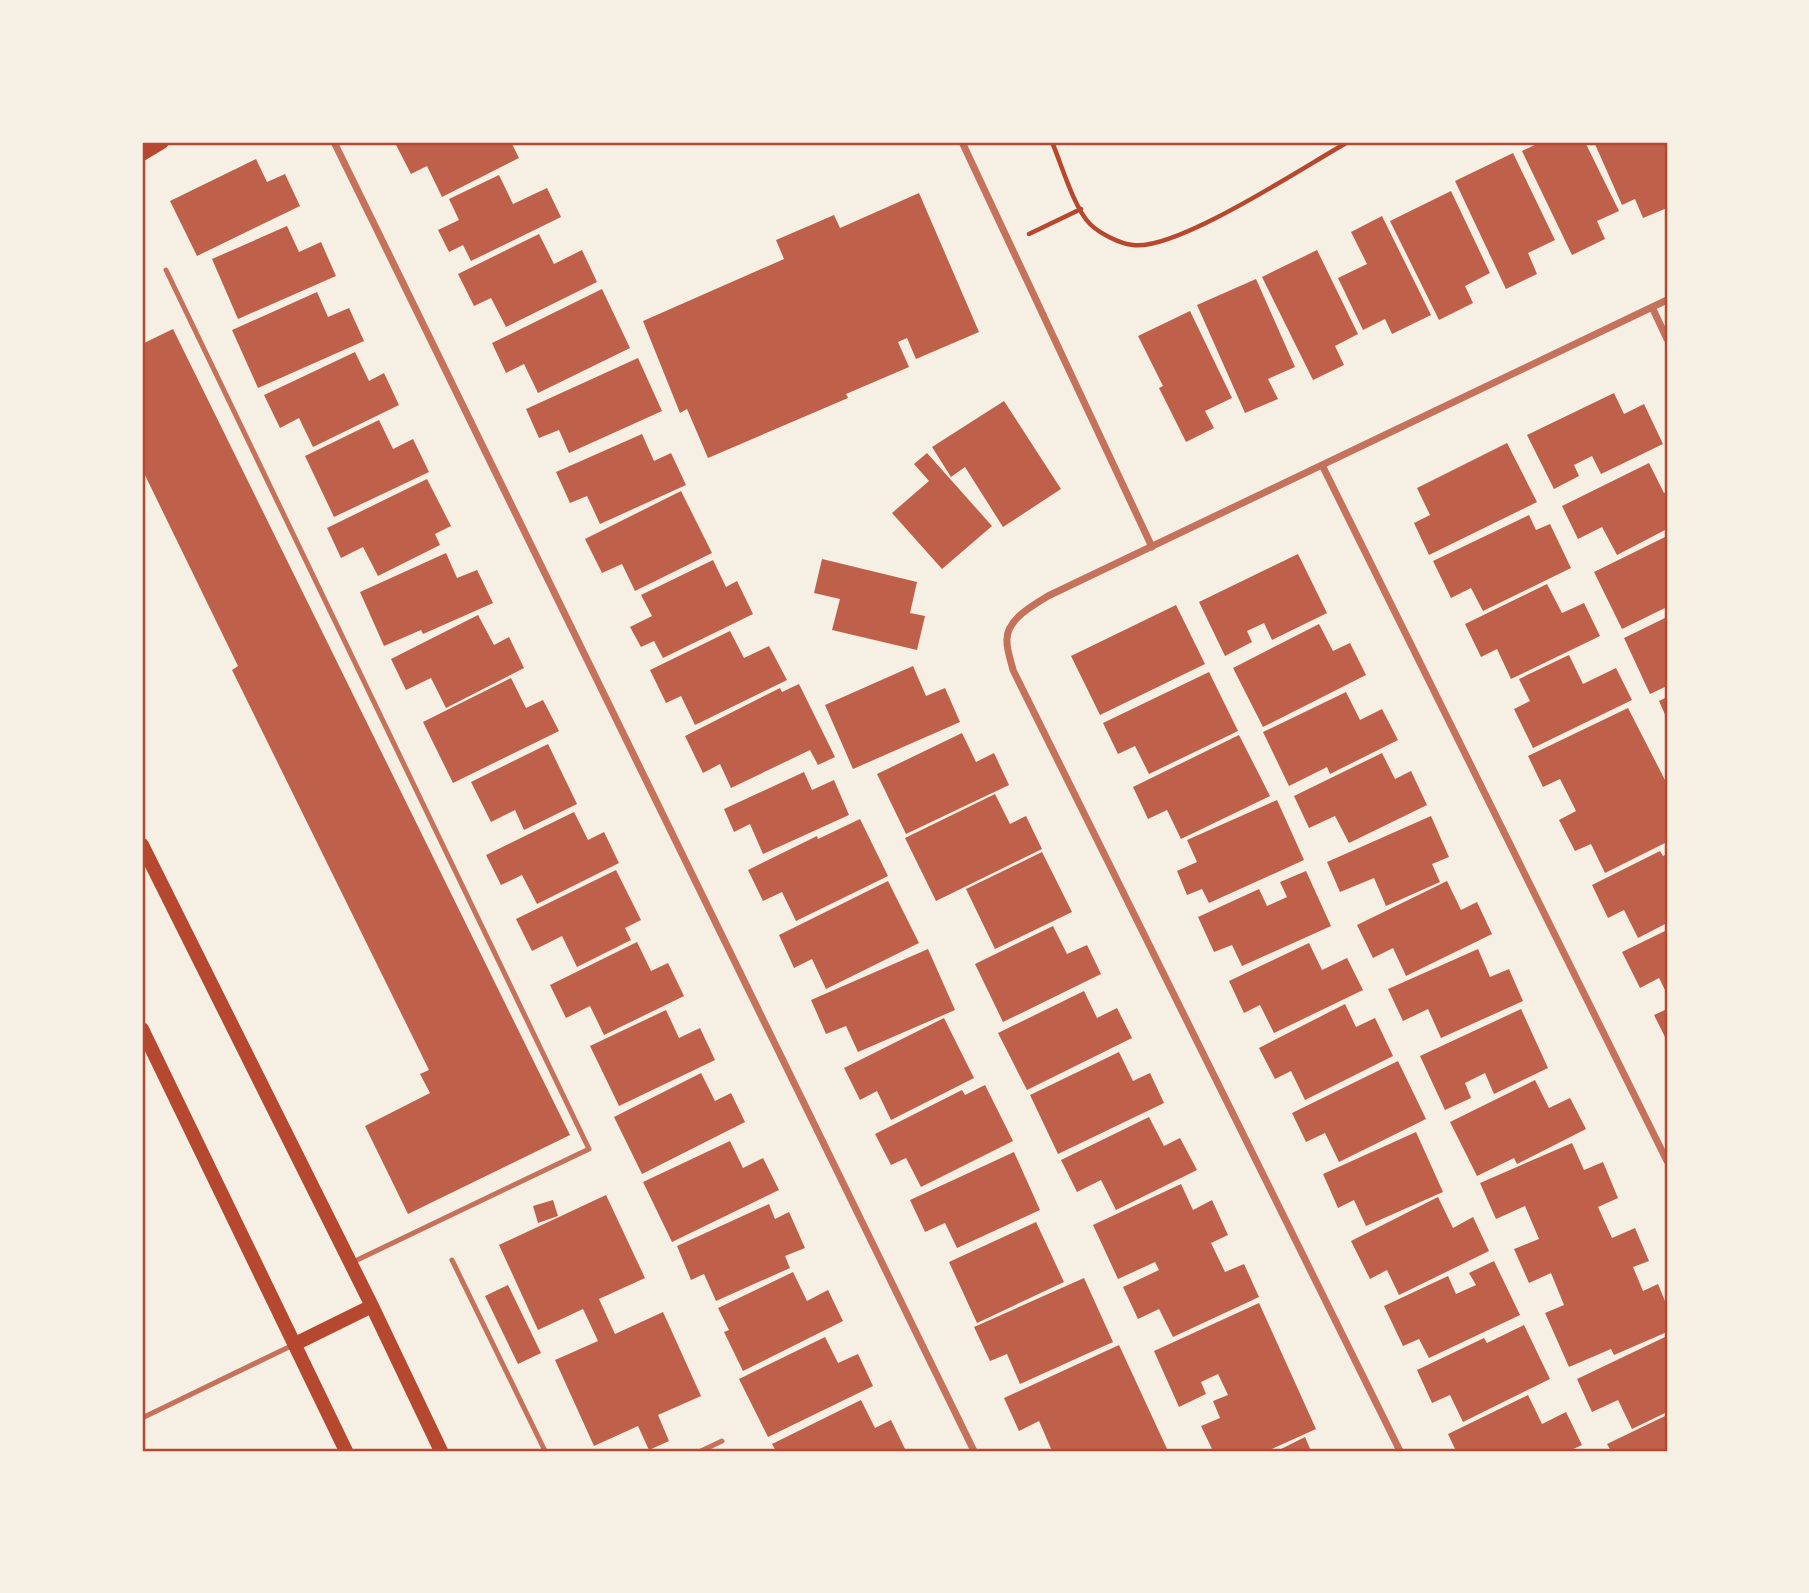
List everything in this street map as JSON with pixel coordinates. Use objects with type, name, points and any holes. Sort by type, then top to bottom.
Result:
[{"type":"main road","points":[[142,154],[162,142]]},
{"type":"main road","points":[[142,845],[372,1306],[441,1451]]},
{"type":"main road","points":[[143,1035],[346,1451]]},
{"type":"main road","points":[[295,1344],[372,1306]]},
{"type":"street","points":[[334,142],[974,1451]]},
{"type":"street","points":[[962,142],[1152,547]]},
{"type":"street","points":[[1399,1451],[1013,670],[1006,639],[1013,622],[1048,596],[1667,300]]},
{"type":"street","points":[[1651,307],[1667,339]]},
{"type":"street","points":[[1322,465],[1667,1161]]},
{"type":"lane","points":[[166,270],[589,1149],[350,1263]]},
{"type":"lane","points":[[452,1260],[545,1451]]},
{"type":"lane","points":[[142,1418],[295,1344]]},
{"type":"lane","points":[[701,1451],[722,1441]]},
{"type":"path","points":[[1052,142],[1090,224],[1133,246],[1154,243],[1214,219],[1348,142]]},
{"type":"path","points":[[1009,243],[1081,209]]},
{"type":"building","points":[[511,142],[519,158],[442,197],[427,166],[411,174],[395,143]]},
{"type":"building","points":[[1541,142],[1585,142],[1619,211],[1597,221],[1605,239],[1572,255],[1522,151]]},
{"type":"building","points":[[1594,142],[1667,142],[1667,208],[1643,218],[1635,199],[1622,205]]},
{"type":"building","points":[[1513,153],[1555,240],[1528,253],[1537,274],[1506,289],[1455,181]]},
{"type":"building","points":[[256,159],[267,182],[285,174],[300,206],[197,256],[170,201]]},
{"type":"building","points":[[499,175],[513,204],[547,188],[561,217],[471,261],[463,245],[449,252],[438,230],[459,220],[449,199]]},
{"type":"building","points":[[1451,191],[1490,273],[1465,286],[1473,303],[1439,320],[1390,221]]},
{"type":"building","points":[[919,193],[979,332],[916,359],[907,338],[898,342],[909,367],[846,394],[848,398],[708,458],[687,409],[680,413],[643,321],[784,259],[776,240],[834,215],[840,228]]},
{"type":"building","points":[[1382,216],[1431,315],[1392,334],[1385,319],[1363,330],[1338,278],[1367,264],[1351,232]]},
{"type":"building","points":[[287,226],[299,252],[321,242],[336,276],[238,319],[212,259]]},
{"type":"building","points":[[539,234],[554,264],[582,250],[597,282],[506,327],[491,298],[474,306],[458,274]]},
{"type":"building","points":[[1317,250],[1358,334],[1335,346],[1344,365],[1313,380],[1262,277]]},
{"type":"building","points":[[1256,279],[1295,367],[1268,379],[1278,399],[1245,413],[1197,305]]},
{"type":"building","points":[[602,289],[630,348],[538,393],[524,364],[506,373],[492,343]]},
{"type":"building","points":[[317,292],[328,317],[349,308],[364,341],[258,388],[232,330]]},
{"type":"building","points":[[1190,311],[1232,398],[1205,411],[1214,428],[1186,442],[1159,388],[1163,386],[1138,336]]},
{"type":"building","points":[[173,329],[570,1135],[408,1214],[365,1126],[430,1093],[420,1074],[429,1070],[232,670],[238,666],[142,469],[142,344]]},
{"type":"building","points":[[355,352],[369,381],[384,373],[399,405],[313,447],[299,418],[280,428],[264,395]]},
{"type":"building","points":[[638,358],[662,411],[569,453],[559,430],[539,438],[526,409]]},
{"type":"building","points":[[1614,393],[1624,414],[1644,404],[1663,444],[1601,474],[1592,456],[1574,465],[1579,476],[1554,489],[1527,435]]},
{"type":"building","points":[[1004,401],[1061,489],[1003,527],[965,467],[951,477],[932,447]]},
{"type":"building","points":[[379,420],[393,449],[413,439],[429,472],[334,517],[305,456]]},
{"type":"building","points":[[642,434],[654,461],[671,453],[686,485],[600,524],[587,496],[570,503],[556,472]]},
{"type":"building","points":[[1507,443],[1537,502],[1429,555],[1414,523],[1430,515],[1417,488]]},
{"type":"building","points":[[927,453],[992,526],[942,569],[892,513],[929,481],[914,464]]},
{"type":"building","points":[[1649,463],[1664,493],[1667,492],[1667,529],[1617,555],[1602,527],[1578,539],[1562,506]]},
{"type":"building","points":[[427,479],[451,526],[435,534],[440,545],[378,576],[363,547],[341,558],[327,528]]},
{"type":"building","points":[[681,491],[712,553],[635,591],[622,564],[602,573],[585,539]]},
{"type":"building","points":[[1529,515],[1536,530],[1550,524],[1571,568],[1483,611],[1471,588],[1451,598],[1433,561]]},
{"type":"building","points":[[1667,536],[1667,607],[1622,629],[1594,572]]},
{"type":"building","points":[[446,553],[457,578],[477,570],[493,603],[423,634],[421,630],[384,646],[360,592]]},
{"type":"building","points":[[1298,554],[1327,613],[1272,640],[1264,623],[1247,631],[1252,642],[1225,656],[1199,602]]},
{"type":"building","points":[[822,559],[917,582],[910,613],[925,616],[917,650],[832,630],[840,599],[814,593]]},
{"type":"building","points":[[713,560],[726,587],[737,581],[753,614],[663,658],[654,641],[641,647],[630,627],[652,616],[641,595]]},
{"type":"building","points":[[1547,584],[1562,613],[1584,603],[1600,636],[1511,679],[1497,649],[1481,657],[1465,624]]},
{"type":"building","points":[[1176,605],[1205,664],[1100,715],[1071,656]]},
{"type":"building","points":[[478,615],[494,645],[509,637],[524,668],[446,708],[431,678],[406,690],[391,659]]},
{"type":"building","points":[[1667,617],[1667,686],[1650,694],[1624,638]]},
{"type":"building","points":[[1319,624],[1333,651],[1350,643],[1366,675],[1263,727],[1233,668]]},
{"type":"building","points":[[730,631],[744,658],[769,646],[787,680],[695,725],[681,696],[666,703],[650,670]]},
{"type":"building","points":[[1569,655],[1583,684],[1616,668],[1632,700],[1533,748],[1514,709],[1530,701],[1519,679]]},
{"type":"building","points":[[913,666],[926,696],[945,688],[960,722],[853,769],[825,705]]},
{"type":"building","points":[[1209,672],[1238,731],[1149,774],[1135,746],[1118,754],[1103,723]]},
{"type":"building","points":[[511,678],[526,708],[543,700],[559,731],[453,783],[423,722]]},
{"type":"building","points":[[799,684],[835,757],[818,765],[810,750],[731,788],[720,764],[703,773],[685,736],[780,688],[782,692]]},
{"type":"building","points":[[1346,692],[1360,720],[1382,709],[1398,740],[1330,774],[1327,767],[1289,786],[1263,732]]},
{"type":"building","points":[[1667,697],[1667,719],[1659,701]]},
{"type":"building","points":[[1628,708],[1667,784],[1667,842],[1605,873],[1591,844],[1575,851],[1559,820],[1576,811],[1560,779],[1543,787],[1528,756]]},
{"type":"building","points":[[962,733],[976,762],[994,753],[1009,785],[906,834],[877,774]]},
{"type":"building","points":[[1239,735],[1270,796],[1181,839],[1167,810],[1148,819],[1133,787]]},
{"type":"building","points":[[548,744],[577,804],[524,830],[515,810],[491,822],[471,782]]},
{"type":"building","points":[[1382,753],[1395,779],[1411,771],[1427,805],[1349,843],[1335,816],[1309,828],[1294,796]]},
{"type":"building","points":[[804,772],[812,790],[834,780],[849,815],[763,854],[750,824],[734,832],[724,809]]},
{"type":"building","points":[[995,794],[1010,824],[1026,816],[1042,849],[936,901],[905,838]]},
{"type":"building","points":[[1277,800],[1304,860],[1209,903],[1202,889],[1187,895],[1177,871],[1197,862],[1187,840]]},
{"type":"building","points":[[574,812],[588,840],[604,832],[619,863],[537,904],[522,875],[501,885],[486,855]]},
{"type":"building","points":[[1431,816],[1449,857],[1432,864],[1440,882],[1386,906],[1374,878],[1340,892],[1327,862]]},
{"type":"building","points":[[860,819],[888,876],[796,921],[782,892],[763,901],[748,870],[817,836],[818,839]]},
{"type":"building","points":[[1660,851],[1663,856],[1667,854],[1667,923],[1638,938],[1624,910],[1608,918],[1592,885]]},
{"type":"building","points":[[1042,852],[1072,912],[995,949],[966,889]]},
{"type":"building","points":[[616,870],[641,920],[625,928],[631,940],[577,967],[562,936],[532,951],[516,919]]},
{"type":"building","points":[[1306,871],[1331,926],[1242,966],[1232,945],[1214,952],[1198,917],[1259,889],[1267,906],[1287,897],[1280,882]]},
{"type":"building","points":[[888,881],[919,943],[826,989],[812,959],[794,968],[779,935]]},
{"type":"building","points":[[1447,881],[1461,910],[1477,902],[1492,934],[1406,976],[1393,948],[1373,958],[1357,925]]},
{"type":"building","points":[[1053,926],[1067,954],[1087,945],[1101,974],[1003,1022],[975,964]]},
{"type":"building","points":[[1667,930],[1667,994],[1659,978],[1640,988],[1622,952]]},
{"type":"building","points":[[637,942],[651,971],[668,963],[684,996],[604,1035],[590,1006],[566,1018],[550,985]]},
{"type":"building","points":[[1309,943],[1322,970],[1347,958],[1363,990],[1274,1033],[1260,1005],[1244,1013],[1229,981]]},
{"type":"building","points":[[928,949],[955,1010],[858,1052],[846,1026],[826,1034],[811,1000]]},
{"type":"building","points":[[1478,949],[1490,977],[1509,969],[1523,1001],[1441,1038],[1428,1009],[1403,1021],[1388,989]]},
{"type":"building","points":[[1084,991],[1097,1018],[1117,1008],[1132,1038],[1027,1090],[998,1033]]},
{"type":"building","points":[[1345,1004],[1356,1027],[1375,1018],[1393,1056],[1305,1100],[1291,1071],[1275,1079],[1259,1048]]},
{"type":"building","points":[[1521,1009],[1548,1068],[1494,1094],[1485,1073],[1465,1083],[1471,1098],[1445,1110],[1420,1056]]},
{"type":"building","points":[[1667,1009],[1667,1041],[1654,1015]]},
{"type":"building","points":[[666,1010],[679,1038],[700,1028],[715,1060],[619,1106],[590,1046]]},
{"type":"building","points":[[944,1018],[974,1078],[891,1120],[877,1091],[860,1100],[844,1068]]},
{"type":"building","points":[[1119,1052],[1133,1081],[1150,1073],[1164,1103],[1058,1154],[1030,1095]]},
{"type":"building","points":[[1398,1061],[1426,1119],[1339,1162],[1325,1133],[1306,1142],[1292,1113]]},
{"type":"building","points":[[701,1073],[715,1101],[731,1093],[745,1122],[642,1174],[614,1117]]},
{"type":"building","points":[[1535,1080],[1549,1108],[1570,1098],[1586,1129],[1517,1164],[1514,1158],[1477,1176],[1450,1122]]},
{"type":"building","points":[[985,1085],[1013,1141],[921,1187],[906,1158],[891,1165],[875,1134],[962,1090],[965,1095]]},
{"type":"building","points":[[1149,1117],[1164,1146],[1180,1138],[1197,1170],[1116,1210],[1101,1180],[1077,1192],[1061,1160]]},
{"type":"building","points":[[1416,1132],[1443,1192],[1366,1226],[1354,1200],[1338,1208],[1323,1174]]},
{"type":"building","points":[[730,1141],[743,1168],[763,1158],[779,1190],[672,1242],[643,1182]]},
{"type":"building","points":[[1572,1143],[1584,1170],[1603,1162],[1618,1198],[1598,1207],[1612,1238],[1635,1228],[1649,1261],[1633,1267],[1643,1291],[1658,1284],[1667,1306],[1667,1332],[1614,1355],[1611,1349],[1569,1367],[1545,1313],[1564,1305],[1551,1273],[1529,1283],[1514,1249],[1539,1239],[1525,1206],[1496,1219],[1480,1183]]},
{"type":"building","points":[[1014,1152],[1040,1210],[957,1248],[945,1223],[925,1232],[910,1200]]},
{"type":"building","points":[[1181,1184],[1193,1210],[1212,1200],[1228,1235],[1211,1243],[1225,1272],[1244,1264],[1259,1297],[1173,1337],[1159,1309],[1138,1319],[1123,1287],[1159,1270],[1155,1262],[1118,1279],[1093,1225]]},
{"type":"building","points":[[606,1195],[645,1278],[599,1299],[615,1334],[663,1312],[701,1396],[658,1415],[669,1441],[649,1450],[638,1426],[594,1446],[555,1360],[598,1341],[583,1309],[538,1330],[499,1245]]},
{"type":"building","points":[[1438,1197],[1453,1228],[1473,1217],[1489,1251],[1399,1295],[1387,1270],[1370,1279],[1351,1241]]},
{"type":"building","points":[[553,1200],[558,1216],[538,1223],[533,1206]]},
{"type":"building","points":[[769,1204],[775,1219],[789,1212],[805,1248],[785,1256],[790,1268],[716,1301],[704,1274],[691,1280],[677,1246]]},
{"type":"building","points":[[1036,1222],[1064,1282],[977,1323],[949,1262]]},
{"type":"building","points":[[1494,1261],[1520,1315],[1429,1358],[1419,1339],[1403,1346],[1384,1306],[1448,1276],[1456,1294],[1476,1285],[1469,1273]]},
{"type":"building","points":[[793,1272],[807,1301],[828,1290],[843,1321],[743,1371],[724,1332],[729,1330],[718,1308]]},
{"type":"building","points":[[1084,1278],[1113,1342],[1020,1384],[1007,1354],[990,1361],[974,1327]]},
{"type":"building","points":[[508,1285],[541,1353],[518,1364],[485,1296]]},
{"type":"building","points":[[1259,1303],[1316,1429],[1267,1451],[1213,1451],[1201,1426],[1220,1418],[1213,1401],[1228,1395],[1218,1374],[1201,1382],[1206,1394],[1179,1407],[1154,1351]]},
{"type":"building","points":[[1524,1325],[1550,1379],[1463,1422],[1450,1395],[1432,1403],[1417,1370],[1484,1338],[1487,1343]]},
{"type":"building","points":[[825,1337],[838,1363],[858,1354],[873,1386],[768,1437],[739,1379]]},
{"type":"building","points":[[1665,1337],[1667,1412],[1632,1429],[1618,1400],[1592,1412],[1577,1379]]},
{"type":"building","points":[[1119,1345],[1168,1451],[1052,1451],[1039,1421],[1019,1431],[1004,1398]]},
{"type":"building","points":[[1528,1395],[1542,1424],[1566,1412],[1582,1445],[1569,1451],[1456,1451],[1448,1434]]},
{"type":"building","points":[[861,1400],[875,1428],[891,1420],[906,1451],[776,1451],[772,1444]]},
{"type":"building","points":[[1667,1415],[1667,1451],[1611,1451],[1607,1444]]},
{"type":"building","points":[[1305,1437],[1311,1451],[1277,1451]]}]
